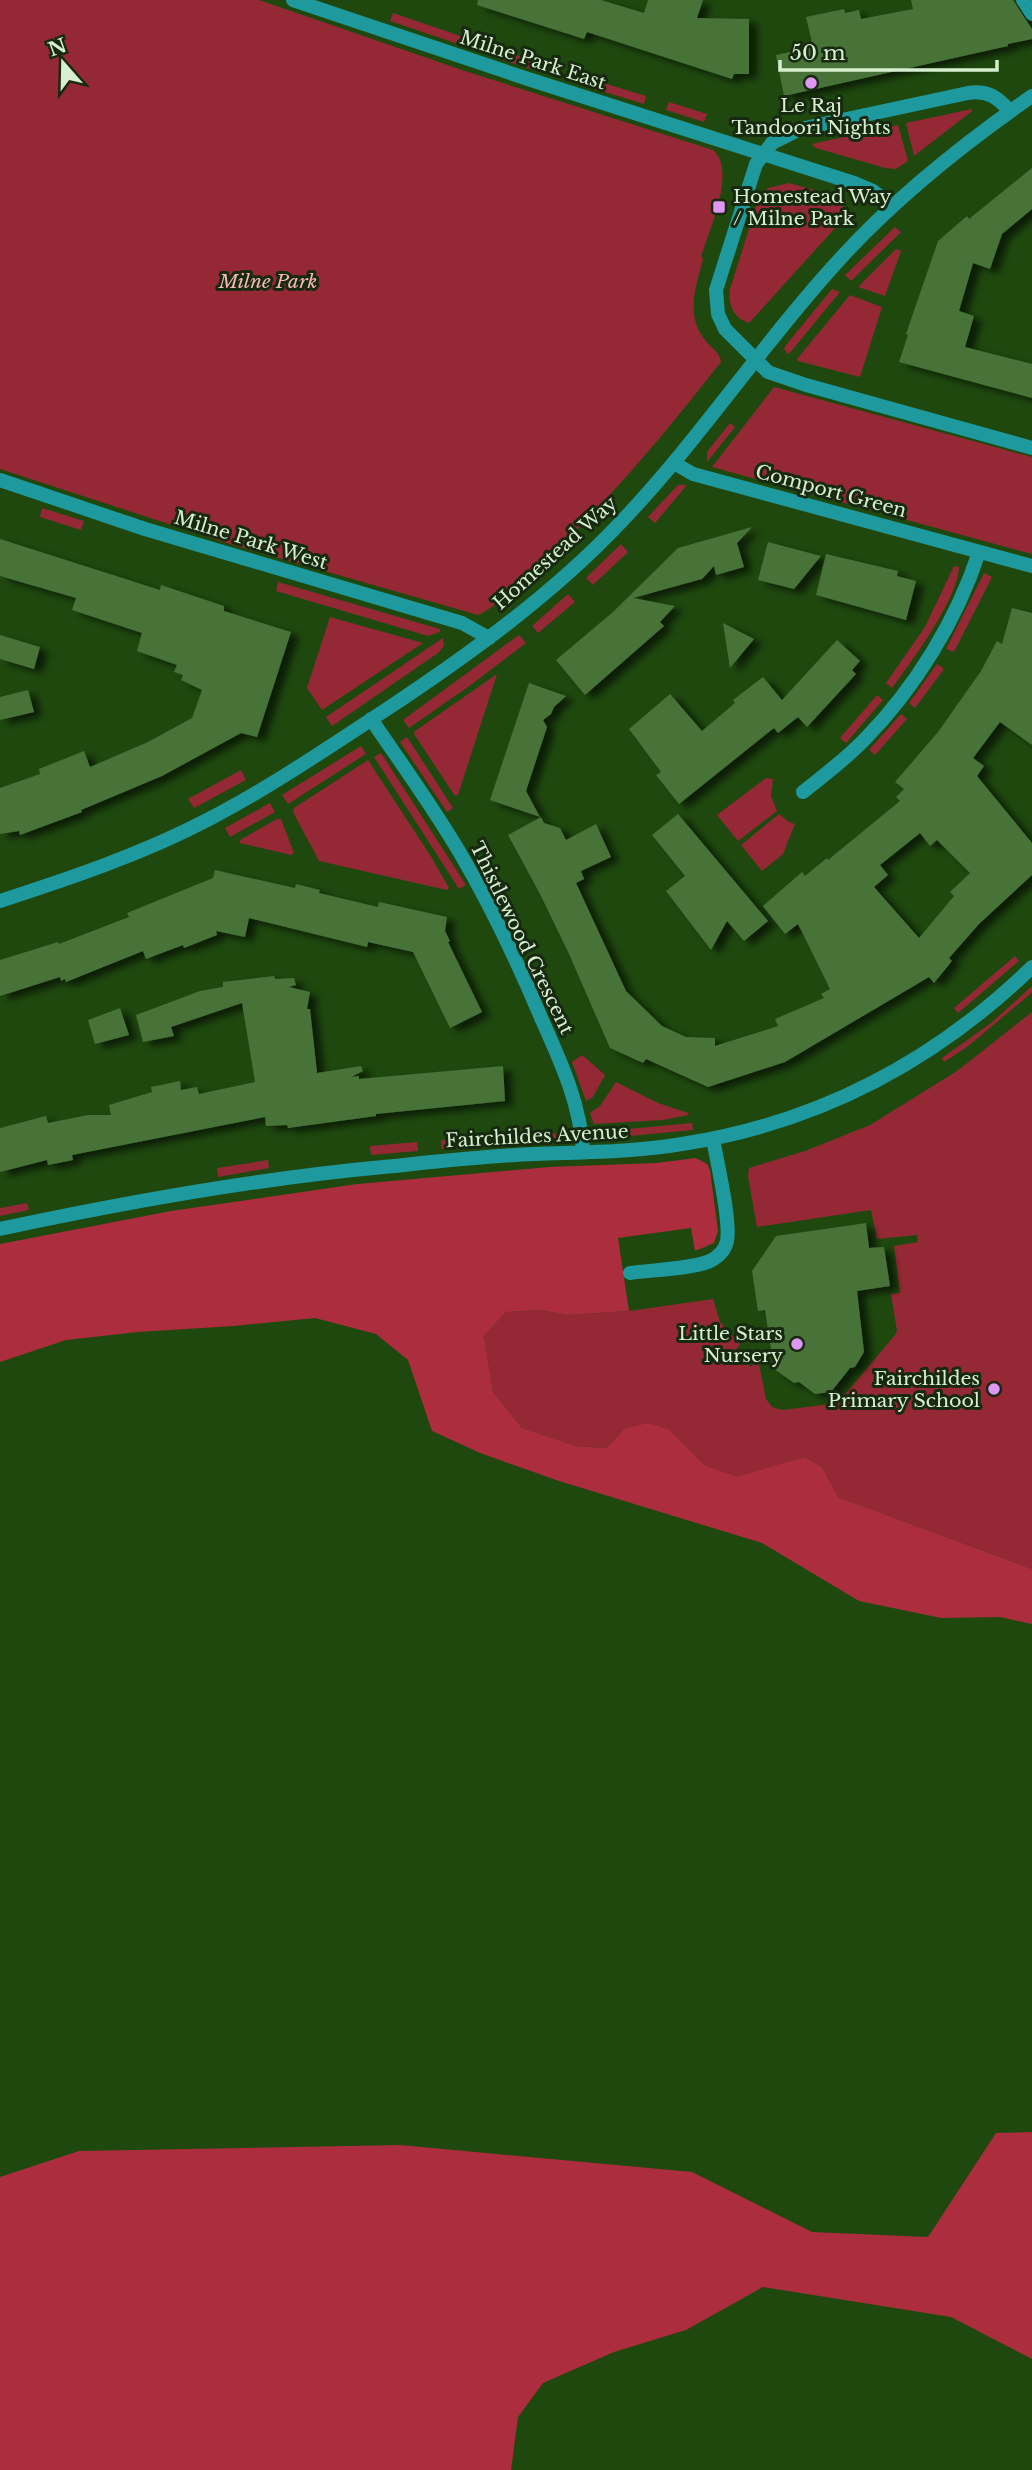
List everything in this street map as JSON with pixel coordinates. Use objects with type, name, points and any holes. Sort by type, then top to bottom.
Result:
[{"type":"street","name":"Milne Park East","points":[[293,0],[866,188],[892,206]]},
{"type":"street","points":[[1023,0],[1032,15]]},
{"type":"street","points":[[1010,111],[992,94],[968,93],[800,130],[779,138],[762,153],[736,221],[716,298],[718,314],[725,329],[768,372],[1032,447]]},
{"type":"street","name":"Homestead Way","points":[[0,901],[114,860],[213,817],[290,773],[489,638],[584,558],[617,526],[674,463],[754,360],[827,273],[892,206],[954,154],[1032,96]]},
{"type":"street","name":"Comport Green","points":[[674,463],[700,476],[1032,566]]},
{"type":"street","name":"Milne Park West","points":[[0,480],[145,529],[462,623],[489,638]]},
{"type":"street","points":[[803,792],[865,739],[906,690],[952,616],[979,552]]},
{"type":"street","name":"Thistlewood Crescent","points":[[371,719],[460,853],[503,935],[549,1036],[572,1096],[581,1128],[583,1152]]},
{"type":"street","name":"Fairchildes Avenue","points":[[0,1229],[97,1209],[319,1174],[471,1158],[659,1148],[713,1139],[791,1118],[877,1082],[967,1023],[1032,967]]},
{"type":"street","points":[[630,1273],[705,1263],[723,1251],[728,1238],[713,1139]]},
{"type":"green space","name":"Milne Park","points":[[0,0],[259,0],[465,71],[713,150],[720,159],[722,186],[701,257],[703,259],[695,290],[694,311],[699,330],[721,362],[655,443],[587,519],[509,594],[478,615],[227,543],[0,469]]},
{"type":"green space","points":[[393,13],[478,42],[476,50],[390,21]]},
{"type":"green space","points":[[502,50],[547,65],[544,73],[499,59]]},
{"type":"green space","points":[[597,81],[646,96],[644,104],[595,89]]},
{"type":"green space","points":[[669,102],[707,114],[704,122],[666,110]]},
{"type":"green space","points":[[972,109],[971,112],[914,156],[906,123]]},
{"type":"green space","points":[[898,125],[908,161],[896,169],[816,148],[812,144]]},
{"type":"green space","points":[[789,183],[847,201],[836,227],[749,323],[739,318],[733,310],[730,289],[759,197],[768,188]]},
{"type":"green space","points":[[895,227],[901,232],[851,281],[845,275]]},
{"type":"green space","points":[[896,249],[901,251],[885,296],[858,287]]},
{"type":"green space","points":[[832,289],[840,292],[789,354],[787,353],[784,349],[786,345]]},
{"type":"green space","points":[[850,295],[882,307],[860,377],[798,361],[797,359]]},
{"type":"green space","points":[[774,387],[1032,457],[1032,554],[712,467]]},
{"type":"green space","points":[[730,423],[735,427],[707,462],[707,452]]},
{"type":"green space","points":[[678,485],[687,485],[655,523],[648,517]]},
{"type":"green space","points":[[42,508],[84,521],[81,530],[40,517]]},
{"type":"green space","points":[[621,544],[628,552],[593,585],[586,578]]},
{"type":"green space","points":[[954,566],[959,567],[957,580],[943,612],[892,688],[886,683],[925,627]]},
{"type":"green space","points":[[984,573],[992,577],[954,652],[946,649]]},
{"type":"green space","points":[[278,582],[440,629],[440,632],[428,636],[276,591]]},
{"type":"green space","points":[[568,594],[575,602],[538,633],[532,626]]},
{"type":"green space","points":[[330,617],[423,643],[322,710],[307,688]]},
{"type":"green space","points":[[519,635],[526,643],[409,728],[403,720]]},
{"type":"green space","points":[[443,638],[444,646],[438,653],[332,726],[326,717]]},
{"type":"green space","points":[[937,664],[944,669],[915,708],[909,703]]},
{"type":"green space","points":[[497,674],[458,795],[455,796],[414,734],[415,731]]},
{"type":"green space","points":[[877,695],[883,700],[846,743],[840,738]]},
{"type":"green space","points":[[901,714],[907,719],[875,755],[869,750]]},
{"type":"green space","points":[[407,737],[453,808],[447,812],[400,742]]},
{"type":"green space","points":[[361,746],[366,754],[288,804],[282,795]]},
{"type":"green space","points":[[381,753],[466,885],[459,889],[374,757]]},
{"type":"green space","points":[[368,760],[430,855],[449,888],[447,890],[319,861],[293,812],[294,808]]},
{"type":"green space","points":[[241,770],[246,780],[194,808],[188,799]]},
{"type":"green space","points":[[766,778],[773,779],[771,796],[777,811],[738,841],[717,815]]},
{"type":"green space","points":[[270,803],[275,812],[230,837],[225,828]]},
{"type":"green space","points":[[779,814],[795,824],[783,854],[762,871],[741,845]]},
{"type":"green space","points":[[281,819],[294,853],[291,855],[240,843],[240,840]]},
{"type":"green space","points":[[1015,956],[1019,961],[958,1013],[954,1008]]},
{"type":"green space","points":[[1032,986],[1032,992],[1028,996],[967,1047],[944,1062],[942,1058],[991,1023]]},
{"type":"green space","points":[[1032,1012],[1032,1569],[838,1497],[822,1467],[804,1457],[737,1478],[704,1465],[670,1430],[624,1429],[607,1448],[576,1446],[522,1428],[493,1392],[484,1336],[506,1312],[540,1310],[568,1315],[629,1311],[713,1299],[720,1322],[740,1344],[735,1351],[751,1367],[758,1359],[766,1399],[772,1407],[782,1410],[831,1404],[843,1397],[897,1331],[891,1294],[900,1293],[894,1246],[918,1242],[917,1235],[877,1239],[871,1210],[757,1227],[749,1168],[805,1151],[870,1125],[957,1071]]},
{"type":"green space","points":[[582,1055],[605,1075],[593,1097],[586,1101],[572,1062]]},
{"type":"green space","points":[[616,1082],[689,1115],[663,1120],[594,1124],[590,1113],[600,1106]]},
{"type":"green space","points":[[692,1123],[693,1130],[608,1138],[607,1131]]},
{"type":"green space","points":[[554,1133],[560,1138],[506,1144],[506,1136]]},
{"type":"green space","points":[[489,1137],[489,1146],[442,1149],[441,1140]]},
{"type":"green space","points":[[417,1142],[418,1151],[371,1155],[370,1146]]},
{"type":"green space","points":[[268,1160],[269,1168],[218,1177],[217,1168]]},
{"type":"green space","points":[[27,1203],[29,1210],[0,1216],[0,1208]]},
{"type":"shaded area","points":[[696,1158],[707,1164],[710,1170],[718,1231],[714,1243],[695,1251],[691,1228],[618,1238],[629,1311],[568,1315],[540,1310],[506,1312],[484,1336],[493,1392],[522,1428],[576,1446],[607,1448],[624,1429],[648,1423],[670,1430],[704,1465],[737,1477],[804,1457],[822,1467],[838,1497],[1032,1569],[1032,1624],[1000,1617],[941,1618],[859,1601],[762,1543],[559,1481],[480,1453],[432,1431],[408,1360],[376,1334],[315,1318],[66,1340],[0,1362],[0,1244],[171,1211],[357,1184],[549,1167],[656,1163]]},
{"type":"shaded area","points":[[1032,2132],[1032,2359],[951,2317],[763,2287],[686,2330],[614,2352],[543,2383],[518,2417],[511,2470],[0,2470],[0,2177],[79,2151],[400,2145],[692,2172],[812,2232],[928,2237],[996,2133]]},
{"type":"building","points":[[478,0],[601,0],[644,13],[648,0],[703,0],[697,18],[749,19],[749,74],[734,74],[732,79],[587,32],[584,39],[477,5]]},
{"type":"building","points":[[911,0],[1013,0],[1032,29],[1032,39],[784,96],[776,55],[813,47],[806,17],[844,9],[845,13],[859,10],[861,19],[913,9]]},
{"type":"building","points":[[1032,168],[1032,209],[1002,234],[990,269],[973,263],[959,311],[974,316],[965,347],[1032,364],[1032,398],[899,362],[938,241]]},
{"type":"building","points":[[752,527],[737,543],[744,567],[716,575],[714,566],[702,579],[633,598],[675,606],[660,622],[664,626],[585,695],[556,660],[613,612],[678,548]]},
{"type":"building","points":[[0,539],[160,590],[161,585],[224,606],[224,611],[291,632],[257,737],[241,733],[162,776],[81,810],[82,812],[20,835],[19,831],[0,834],[0,788],[40,774],[39,769],[84,751],[90,767],[148,742],[192,718],[202,690],[181,680],[183,675],[174,672],[177,665],[137,651],[142,633],[72,610],[76,598],[0,576]]},
{"type":"building","points":[[768,542],[821,556],[794,589],[758,580]]},
{"type":"building","points":[[826,554],[898,571],[897,576],[916,581],[906,620],[816,595]]},
{"type":"building","points":[[1012,608],[1032,613],[1032,745],[1000,722],[973,758],[984,766],[977,776],[1032,843],[1032,875],[979,924],[949,958],[952,961],[934,983],[929,977],[785,1062],[708,1087],[646,1059],[643,1063],[610,1048],[569,954],[508,835],[541,817],[544,823],[560,828],[566,840],[596,824],[611,857],[581,871],[584,879],[576,883],[626,991],[662,1026],[686,1037],[715,1038],[715,1046],[778,1026],[775,1019],[824,998],[821,994],[830,989],[798,924],[785,934],[763,906],[802,872],[805,876],[827,858],[828,860],[900,801],[896,797],[904,789],[895,782],[938,732],[981,671],[997,641],[1002,644]],"holes":[[[920,833],[930,846],[937,840],[970,873],[950,892],[954,896],[919,938],[874,887],[888,875],[880,865]]]},
{"type":"building","points":[[723,623],[754,639],[730,668]]},
{"type":"building","points":[[0,635],[40,647],[34,669],[0,659]]},
{"type":"building","points":[[837,640],[860,661],[852,670],[856,674],[807,727],[798,717],[778,733],[774,728],[679,804],[656,775],[661,772],[629,729],[670,694],[702,731],[735,703],[733,700],[763,677],[782,700]]},
{"type":"building","points":[[529,683],[566,696],[543,720],[547,727],[526,791],[540,817],[490,800]]},
{"type":"building","points":[[28,690],[34,712],[0,720],[0,697]]},
{"type":"building","points":[[678,814],[768,921],[744,941],[727,921],[711,950],[666,891],[685,876],[652,835]]},
{"type":"building","points":[[215,870],[295,888],[296,884],[320,890],[319,893],[378,907],[379,902],[447,917],[445,931],[450,941],[448,942],[482,1012],[450,1028],[413,952],[368,942],[367,947],[249,918],[245,937],[216,931],[217,935],[184,948],[183,945],[146,959],[143,951],[66,982],[65,979],[61,981],[60,977],[0,996],[0,960],[58,942],[59,944],[129,917],[127,913],[213,878]]},
{"type":"building","points":[[274,976],[275,979],[294,978],[296,985],[289,987],[310,992],[307,1009],[310,1009],[317,1073],[361,1066],[363,1071],[351,1077],[359,1076],[359,1079],[503,1066],[505,1101],[376,1114],[288,1128],[287,1125],[266,1126],[265,1117],[72,1155],[73,1160],[48,1165],[47,1160],[0,1172],[0,1128],[46,1116],[48,1123],[88,1115],[111,1115],[109,1105],[152,1092],[151,1087],[180,1081],[181,1090],[197,1087],[199,1094],[255,1082],[242,1003],[171,1027],[174,1036],[143,1042],[136,1015],[200,991],[223,987],[223,982]]},
{"type":"building","points":[[120,1008],[129,1035],[95,1044],[88,1020]]},
{"type":"building","points":[[866,1223],[869,1248],[884,1247],[890,1286],[857,1291],[864,1352],[855,1367],[850,1368],[831,1392],[815,1394],[774,1369],[765,1310],[758,1311],[752,1271],[776,1236]]},
{"type":"place","name":"Le Raj Tandoori Nights","points":[[811,83]]},
{"type":"place","name":"Homestead Way / Milne Park","points":[[719,207]]},
{"type":"place","name":"Little Stars Nursery","points":[[797,1344]]},
{"type":"place","name":"Fairchildes Primary School","points":[[994,1389]]}]
